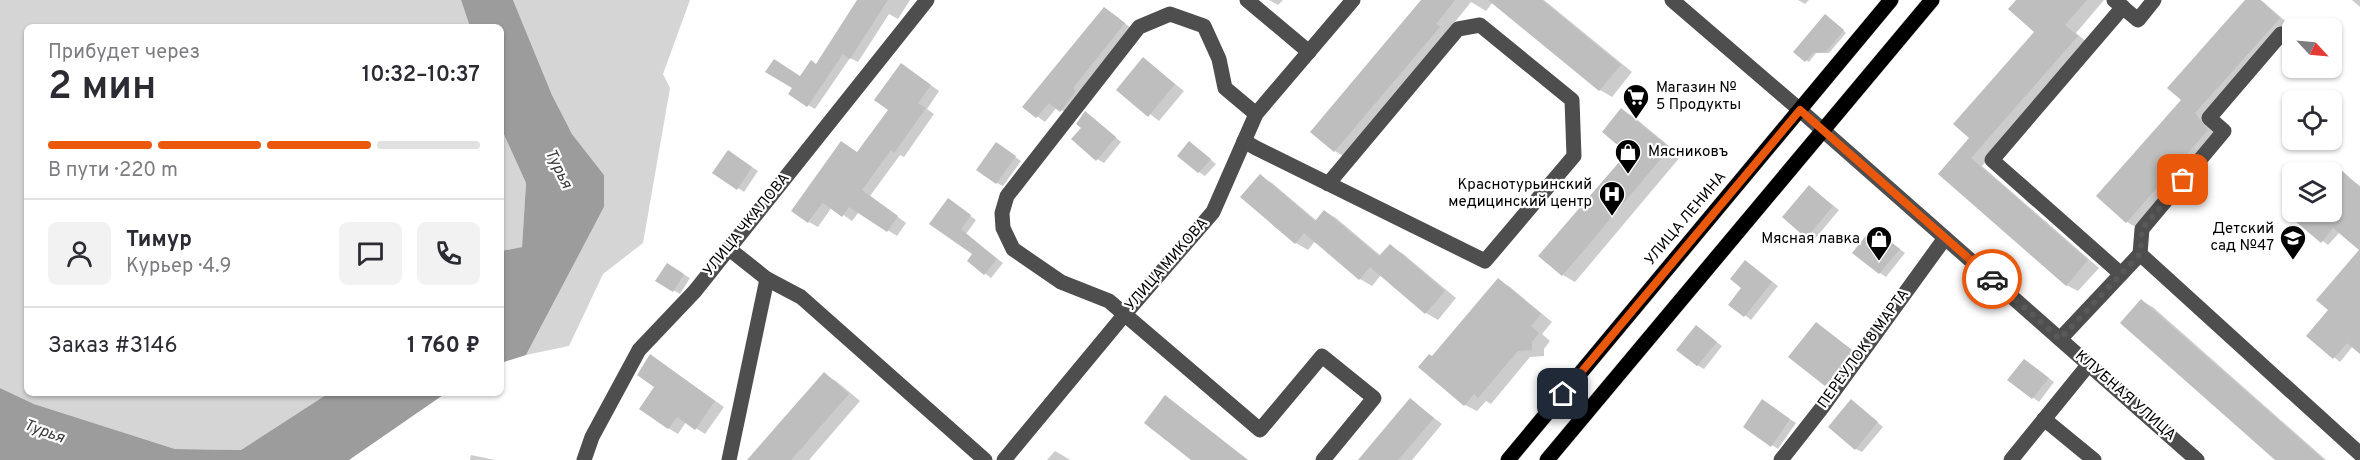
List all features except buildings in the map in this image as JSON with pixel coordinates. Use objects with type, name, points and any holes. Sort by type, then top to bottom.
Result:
[{"type":"main road","name":"УЛИЦА ЛЕНИНА","points":[[1508,460],[1891,0]]},
{"type":"main road","points":[[1547,460],[1932,0]]},
{"type":"street","name":"УЛИЦА ЧКАЛОВА","points":[[584,460],[592,437],[639,350],[695,291],[927,0]]},
{"type":"street","points":[[1247,0],[1309,52]]},
{"type":"street","name":"УЛИЦА МИКОВА","points":[[1004,460],[1213,212],[1256,114],[1353,0]]},
{"type":"street","name":"КЛУБНАЯ УЛИЦА","points":[[1672,0],[2197,460]]},
{"type":"street","points":[[2121,274],[1992,160],[2119,4],[2138,20],[2154,0]]},
{"type":"street","points":[[1256,114],[1225,88],[1219,59],[1203,26],[1170,14],[1139,27],[1007,196],[1002,213],[1003,228],[1013,249],[1061,282],[1109,301],[1260,430],[1322,356],[1374,398],[1323,460]]},
{"type":"street","points":[[1244,141],[1328,184],[1485,261],[1574,156],[1572,100],[1480,25],[1458,29],[1328,184]]},
{"type":"street","points":[[2060,339],[2140,254],[2142,229],[2224,131],[2209,118],[2281,34]]},
{"type":"street","name":"ПЕРЕУЛОК 8 МАРТА","points":[[1781,460],[1946,238]]},
{"type":"street","points":[[728,248],[767,279],[801,297],[985,460]]},
{"type":"street","points":[[2140,254],[2360,454]]},
{"type":"street","points":[[729,460],[767,279]]},
{"type":"street","points":[[2011,460],[2089,364]]},
{"type":"street","points":[[2044,419],[2094,460]]},
{"type":"shaded area","points":[[0,0],[461,0],[469,24],[24,24],[24,396],[324,396],[241,450],[175,449],[34,404],[0,388]]},
{"type":"shaded area","points":[[513,0],[690,0],[663,74],[670,88],[643,243],[603,274],[569,346],[526,355],[604,207],[604,175],[572,134],[552,95]]},
{"type":"shaded area","points":[[504,135],[526,183],[522,247],[504,250]]},
{"type":"water","name":"Турья","points":[[461,0],[513,0],[552,95],[572,134],[604,175],[604,207],[526,355],[504,362],[504,250],[522,247],[526,183],[504,135],[504,24],[469,24]]},
{"type":"water","name":"Турья","points":[[0,388],[34,404],[175,449],[241,450],[324,396],[442,396],[349,460],[0,460]]},
{"type":"way so far","points":[[1992,279],[2060,339],[2140,254],[2142,229],[2183,180]]},
{"type":"place","name":"Магазин № 5 Продукты","points":[[1636,120]]},
{"type":"place","name":"Мясниковъ","points":[[1628,175]]},
{"type":"place","name":"Краснотурьинский медицинский центр","points":[[1612,217]]},
{"type":"place","name":"Детский сад №47","points":[[2293,261]]},
{"type":"place","name":"Мясная лавка","points":[[1879,262]]},
{"type":"route","points":[[1563,394],[1800,110],[1992,279]]}]
